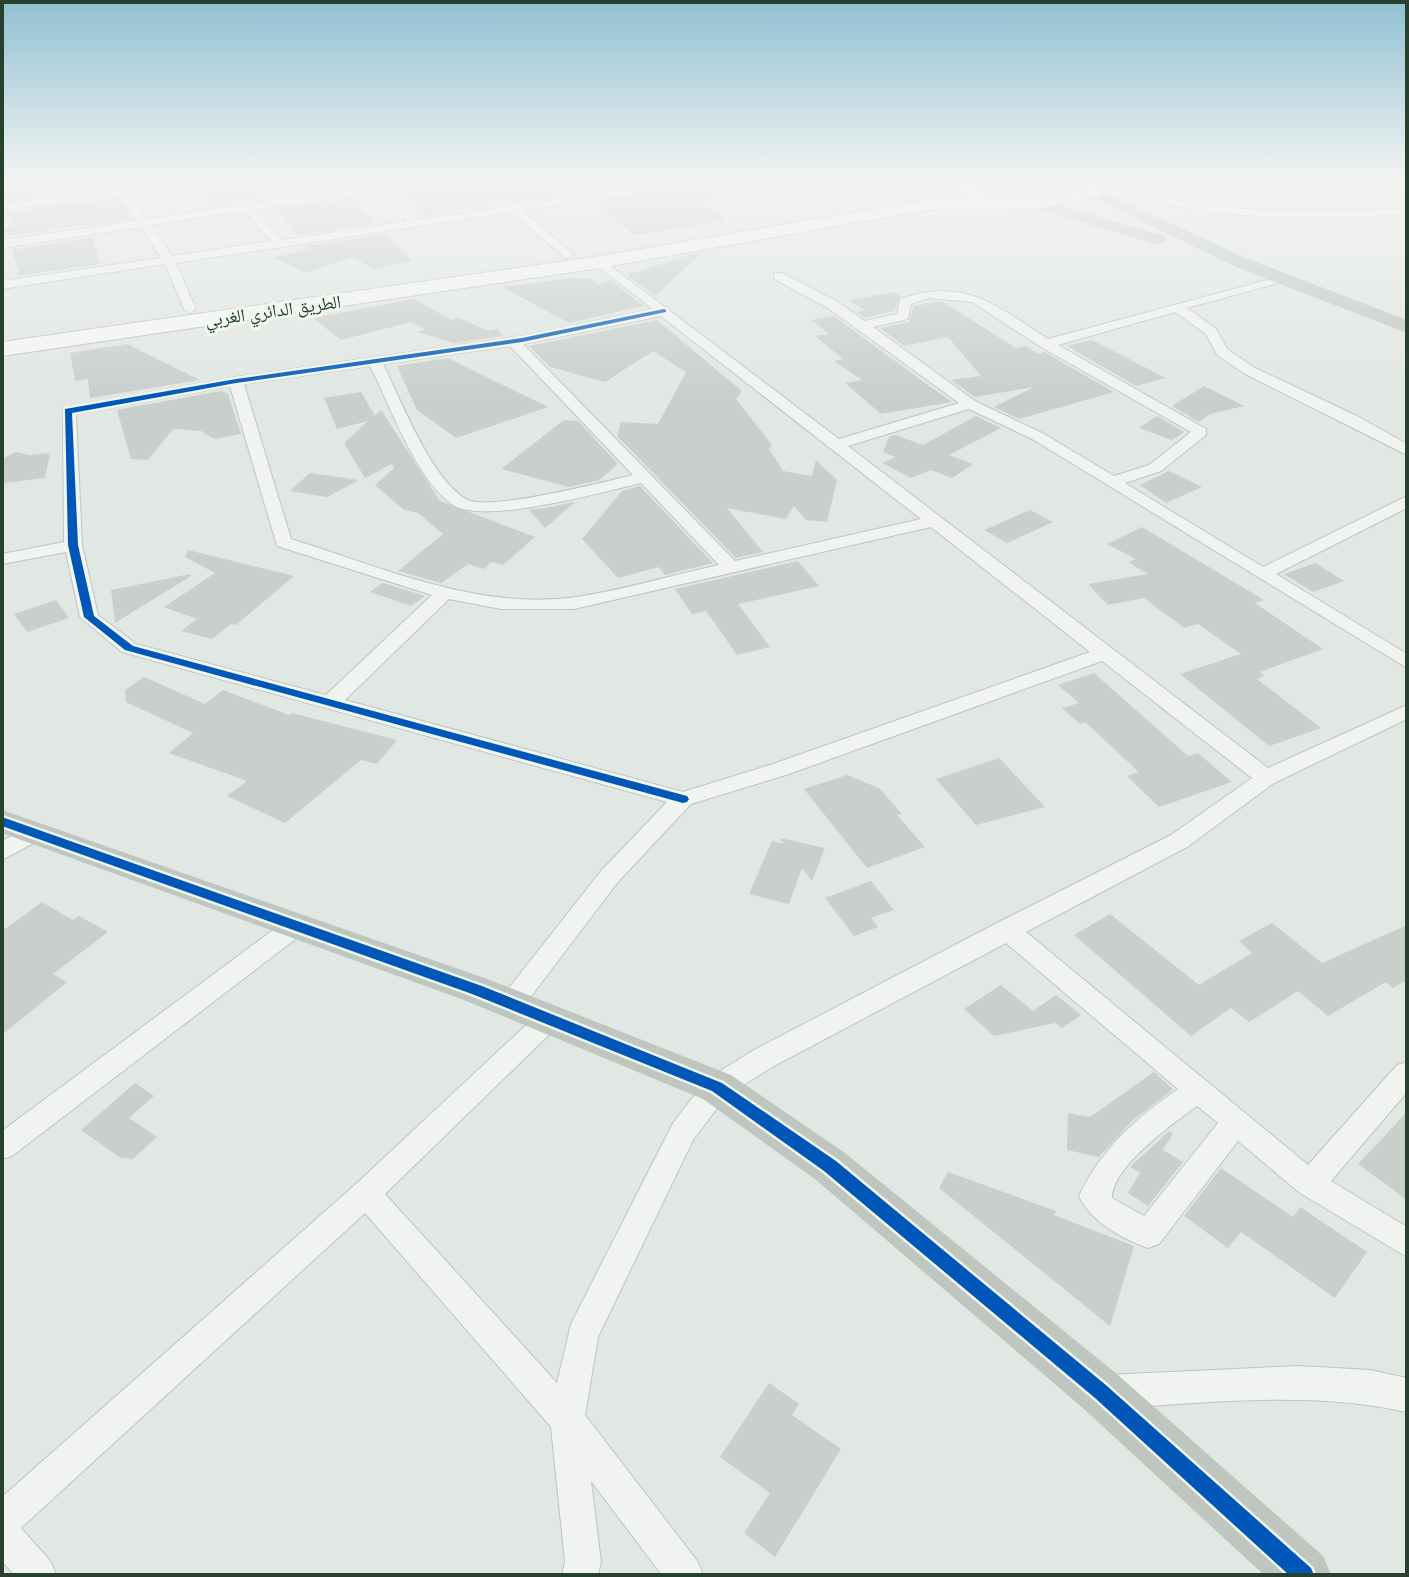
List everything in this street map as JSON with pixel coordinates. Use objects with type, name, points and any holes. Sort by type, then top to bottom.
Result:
[{"type":"main road","name":"الطريق الدائري الغربي","points":[[2,349],[592,251]]},
{"type":"main road","name":"الطريق الدائري الغربي","points":[[2,336],[190,309],[600,262],[665,251]]},
{"type":"street","points":[[163,251],[190,309]]},
{"type":"street","points":[[2,285],[234,251]]},
{"type":"street","points":[[562,251],[567,255]]},
{"type":"street","points":[[1196,251],[1242,263],[1407,327]]},
{"type":"street","points":[[1220,251],[1242,263]]},
{"type":"street","points":[[600,262],[1266,778]]},
{"type":"street","points":[[778,276],[833,305],[970,404],[1039,437],[1407,662]]},
{"type":"street","points":[[1046,344],[1282,278]]},
{"type":"street","points":[[862,326],[903,316],[905,302],[928,294],[975,298],[1046,344],[1201,432],[1155,468],[1111,482]]},
{"type":"street","points":[[1177,307],[1211,332],[1222,352],[1250,371],[1352,419],[1407,450]]},
{"type":"street","points":[[664,311],[514,342],[236,381],[68,411],[73,545],[89,617],[129,648],[214,674],[331,702],[683,799]]},
{"type":"street","points":[[514,342],[730,566]]},
{"type":"street","points":[[375,362],[436,479],[465,505],[493,507],[644,477]]},
{"type":"street","points":[[236,381],[283,542],[445,593],[501,603],[574,603],[934,521]]},
{"type":"street","points":[[836,445],[970,404]]},
{"type":"street","points":[[1262,574],[1348,534],[1407,501]]},
{"type":"street","points":[[2,559],[73,545]]},
{"type":"street","points":[[331,702],[445,593]]},
{"type":"street","points":[[511,1004],[609,877],[683,799],[781,769],[1105,653]]},
{"type":"street","points":[[580,1575],[583,1562],[567,1420],[582,1335],[683,1132],[717,1087],[764,1058],[1006,929],[1179,841],[1266,778],[1407,711]]},
{"type":"street","points":[[12,836],[297,925],[511,1004],[717,1087],[830,1166],[1101,1392],[1304,1575]]},
{"type":"street","points":[[2,1147],[297,925]]},
{"type":"street","points":[[1006,929],[1310,1184],[1407,1243]]},
{"type":"street","points":[[2,1521],[366,1193],[549,1019]]},
{"type":"street","points":[[1310,1184],[1407,1073]]},
{"type":"street","points":[[1197,1091],[1141,1129],[1104,1175],[1094,1196],[1101,1207],[1148,1234],[1235,1123]]},
{"type":"street","points":[[366,1193],[567,1420],[685,1575]]},
{"type":"street","points":[[1101,1392],[1299,1382],[1370,1387],[1407,1395]]},
{"type":"street","points":[[2,1533],[38,1575]]},
{"type":"building","points":[[12,251],[97,251],[100,264],[16,276],[19,271]]},
{"type":"building","points":[[302,251],[402,251],[412,261],[373,269],[353,257],[306,273],[274,258]]},
{"type":"building","points":[[701,253],[655,296],[627,275],[689,255]]},
{"type":"building","points":[[573,278],[591,279],[598,285],[611,280],[644,306],[569,323],[502,287]]},
{"type":"building","points":[[895,292],[900,296],[894,311],[865,318],[856,312],[864,310],[849,300]]},
{"type":"building","points":[[413,299],[452,320],[459,318],[488,331],[498,329],[503,336],[453,343],[418,332],[425,329],[411,322],[341,340],[313,318]]},
{"type":"building","points":[[943,302],[1016,348],[1026,346],[1039,354],[1044,352],[1114,392],[1019,419],[994,407],[1034,387],[975,397],[951,380],[981,376],[948,337],[904,346],[880,328],[909,322],[914,306]]},
{"type":"building","points":[[834,316],[952,402],[881,414],[845,383],[862,380],[834,361],[843,359],[815,336],[829,334],[811,320]]},
{"type":"building","points":[[657,320],[742,391],[736,399],[772,445],[769,449],[783,471],[812,476],[816,460],[837,480],[827,522],[806,520],[794,506],[786,519],[727,508],[763,552],[736,558],[617,436],[621,422],[658,424],[686,372],[653,351],[605,382],[550,367],[529,346]]},
{"type":"building","points":[[1092,340],[1166,378],[1136,386],[1067,346]]},
{"type":"building","points":[[127,344],[200,380],[90,398],[88,379],[75,381],[70,353]]},
{"type":"building","points":[[448,358],[548,407],[456,438],[417,410],[397,366]]},
{"type":"building","points":[[1204,386],[1244,406],[1210,414],[1199,422],[1172,406]]},
{"type":"building","points":[[221,391],[228,394],[241,434],[214,439],[201,431],[173,429],[148,460],[131,459],[117,410]]},
{"type":"building","points":[[361,392],[375,416],[381,410],[440,501],[535,537],[503,565],[491,562],[484,569],[468,564],[441,583],[398,571],[443,534],[418,513],[403,509],[375,485],[394,468],[392,464],[365,478],[344,443],[368,421],[337,429],[324,398]]},
{"type":"building","points":[[976,416],[1001,428],[949,455],[973,464],[952,478],[931,470],[911,478],[882,463],[896,457],[883,452],[889,437],[895,435],[923,445]]},
{"type":"building","points":[[1157,416],[1184,432],[1172,440],[1139,428]]},
{"type":"building","points":[[564,420],[578,421],[618,464],[599,480],[569,487],[501,469]]},
{"type":"building","points":[[16,452],[29,455],[50,453],[45,478],[2,483],[2,459]]},
{"type":"building","points":[[1169,471],[1202,487],[1166,503],[1140,485]]},
{"type":"building","points":[[310,473],[359,480],[327,497],[290,491]]},
{"type":"building","points":[[640,486],[713,563],[665,575],[659,567],[618,578],[582,539],[622,491]]},
{"type":"building","points":[[575,502],[545,528],[529,510],[546,508]]},
{"type":"building","points":[[1030,510],[1053,522],[1007,543],[984,530]]},
{"type":"building","points":[[1142,527],[1264,600],[1255,603],[1323,649],[1260,672],[1265,676],[1257,679],[1321,728],[1269,746],[1180,674],[1241,654],[1198,624],[1184,628],[1144,598],[1108,605],[1088,584],[1148,574],[1128,562],[1136,559],[1107,544]]},
{"type":"building","points":[[188,550],[294,576],[236,625],[231,624],[212,639],[181,631],[197,619],[164,607],[215,573],[185,557]]},
{"type":"building","points":[[798,561],[819,586],[738,604],[770,647],[737,655],[706,611],[692,614],[675,589]]},
{"type":"building","points":[[1315,563],[1344,581],[1313,592],[1284,574]]},
{"type":"building","points":[[191,576],[115,623],[111,590]]},
{"type":"building","points":[[383,583],[425,596],[411,606],[370,592]]},
{"type":"building","points":[[56,600],[69,618],[27,632],[14,614]]},
{"type":"building","points":[[1094,673],[1188,756],[1198,753],[1232,782],[1159,807],[1127,776],[1139,772],[1085,722],[1080,724],[1062,708],[1079,703],[1058,685]]},
{"type":"building","points":[[144,677],[205,704],[223,690],[289,715],[292,713],[397,740],[377,764],[361,760],[285,823],[227,796],[247,781],[169,753],[193,733],[126,702],[125,690]]},
{"type":"building","points":[[999,758],[1045,807],[976,825],[936,779]]},
{"type":"building","points":[[847,775],[879,788],[902,814],[897,815],[925,847],[867,868],[804,789]]},
{"type":"building","points":[[780,838],[825,848],[812,881],[802,868],[789,904],[749,894],[772,841],[784,844]]},
{"type":"building","points":[[871,881],[894,910],[871,918],[878,927],[854,936],[825,898]]},
{"type":"building","points":[[42,902],[73,920],[79,916],[108,932],[53,974],[67,982],[2,1035],[2,931]]},
{"type":"building","points":[[1110,914],[1199,985],[1252,953],[1239,941],[1272,923],[1322,963],[1407,925],[1407,980],[1393,988],[1386,982],[1328,1016],[1298,991],[1249,1022],[1231,1008],[1191,1036],[1074,935]]},
{"type":"building","points":[[1001,985],[1033,1011],[1056,995],[1081,1015],[1062,1028],[1055,1023],[994,1036],[964,1009]]},
{"type":"building","points":[[1154,1072],[1173,1089],[1132,1121],[1099,1157],[1067,1150],[1068,1113],[1090,1117]]},
{"type":"building","points":[[135,1083],[154,1096],[129,1118],[157,1137],[133,1159],[121,1158],[81,1130]]},
{"type":"building","points":[[1407,1112],[1407,1200],[1358,1164]]},
{"type":"building","points":[[1169,1131],[1173,1133],[1163,1150],[1183,1162],[1148,1206],[1128,1193],[1140,1173],[1130,1167]]},
{"type":"building","points":[[1221,1168],[1293,1217],[1300,1207],[1367,1252],[1335,1298],[1241,1232],[1228,1248],[1184,1216]]},
{"type":"building","points":[[948,1172],[1056,1211],[1054,1215],[1134,1246],[1110,1326],[939,1188]]},
{"type":"building","points":[[769,1383],[799,1404],[792,1415],[841,1449],[775,1557],[744,1533],[770,1493],[720,1457]]},
{"type":"cycle path","points":[[664,311],[522,340],[236,381],[68,411],[73,545],[89,617],[129,648],[683,799]]},
{"type":"cycle path","points":[[2,821],[477,990],[717,1087],[830,1166],[1101,1392],[1304,1575]]}]
